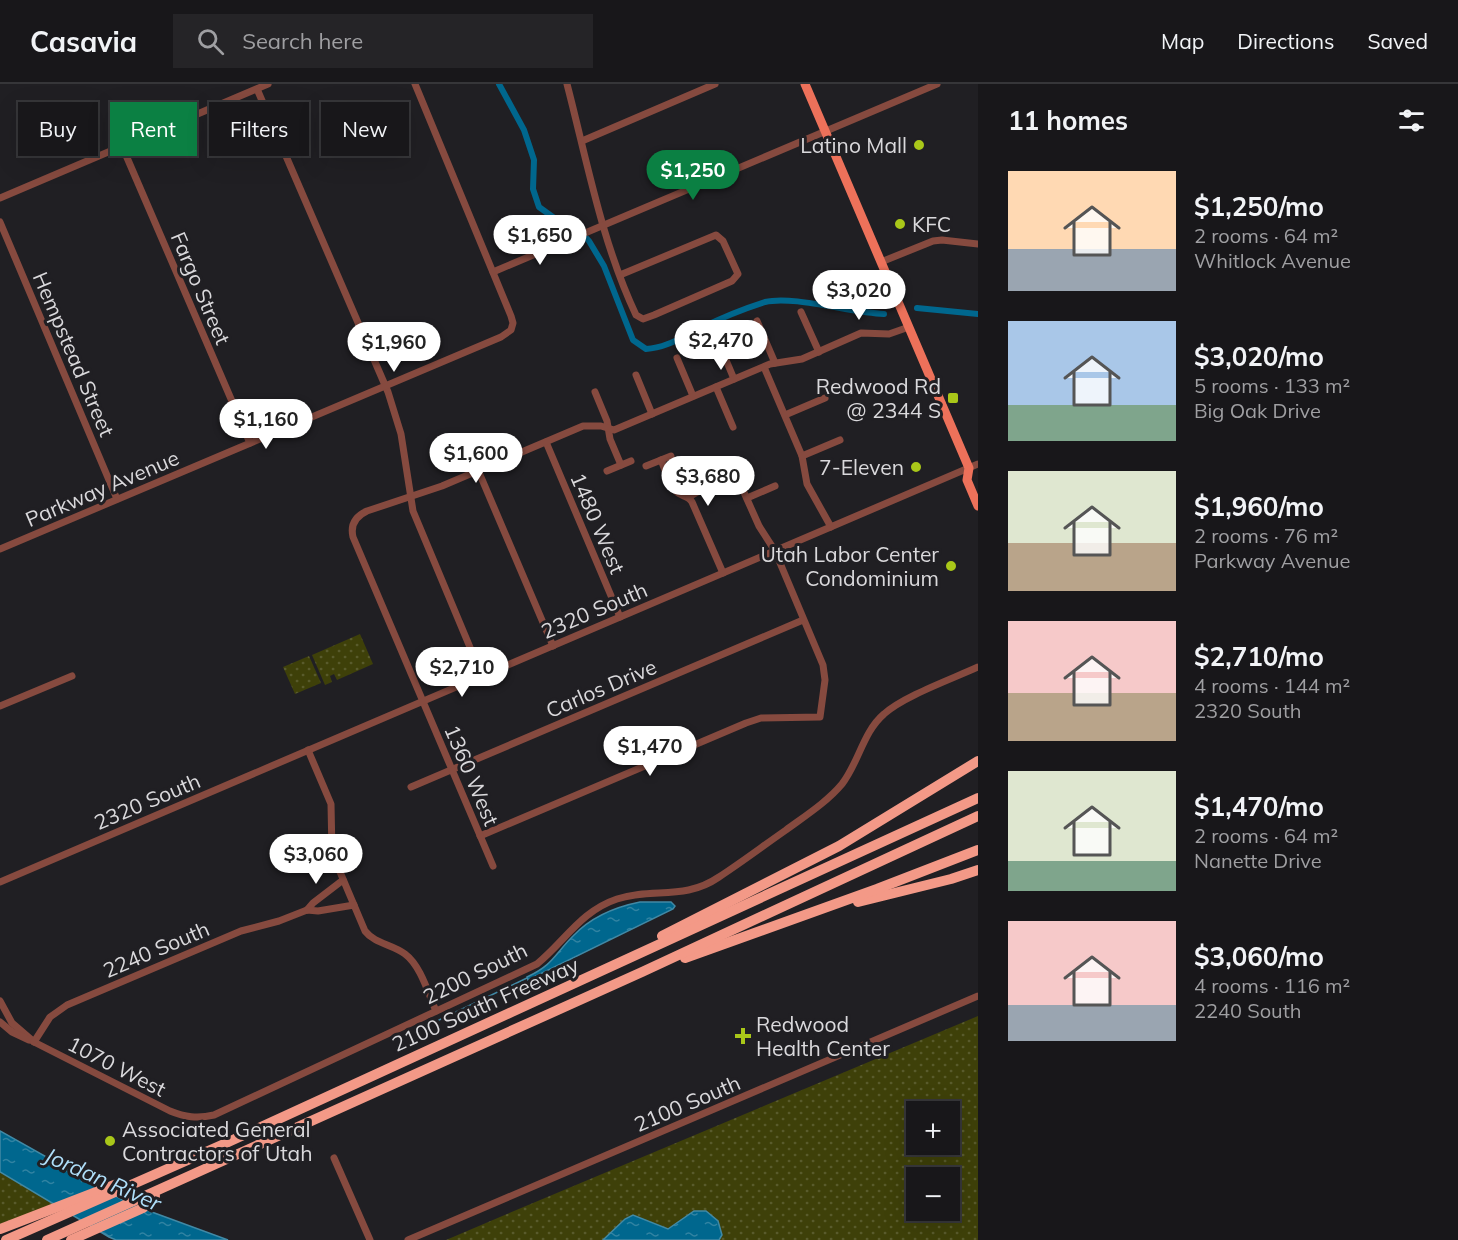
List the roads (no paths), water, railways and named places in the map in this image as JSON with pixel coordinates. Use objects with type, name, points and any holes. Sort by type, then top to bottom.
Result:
[{"type":"highway","points":[[556,993],[587,973],[839,846],[978,761]]},
{"type":"highway","name":"2100 South Freeway","points":[[123,1185],[204,1145],[224,1144],[978,798]]},
{"type":"highway","name":"2100 South Freeway","points":[[47,1240],[71,1235],[159,1191],[642,972],[978,816]]},
{"type":"highway","points":[[642,972],[705,952],[978,850]]},
{"type":"highway","points":[[806,915],[951,879],[978,870]]},
{"type":"highway","points":[[0,1229],[123,1185]]},
{"type":"highway","points":[[6,1240],[71,1212],[123,1185]]},
{"type":"highway","points":[[71,1235],[82,1235],[143,1208],[159,1191]]},
{"type":"main road","points":[[805,84],[909,327],[978,474]]},
{"type":"main road","points":[[973,466],[967,480],[978,506]]},
{"type":"street","points":[[197,114],[268,84]]},
{"type":"street","points":[[415,84],[493,272],[937,84]]},
{"type":"street","points":[[567,84],[604,225],[620,275],[635,313],[640,319],[732,281],[738,274],[723,241],[719,236],[711,236],[620,275]]},
{"type":"street","points":[[582,141],[715,84]]},
{"type":"street","points":[[257,88],[386,386],[401,434],[415,517],[482,676]]},
{"type":"street","points":[[0,198],[110,151]]},
{"type":"street","name":"Fargo Street","points":[[126,156],[250,443]]},
{"type":"street","name":"Hempstead Street","points":[[0,222],[117,499]]},
{"type":"street","points":[[881,262],[933,241],[978,244]]},
{"type":"street","name":"Parkway Avenue","points":[[0,549],[501,337],[513,328],[513,320],[493,272]]},
{"type":"street","points":[[801,312],[819,352]]},
{"type":"street","points":[[757,321],[775,363]]},
{"type":"street","points":[[410,497],[442,486],[583,426],[614,430],[775,363],[797,361],[851,338],[889,334],[909,327]]},
{"type":"street","points":[[718,341],[734,379]]},
{"type":"street","points":[[677,358],[693,396]]},
{"type":"street","points":[[764,367],[802,456],[807,484],[831,527]]},
{"type":"street","points":[[636,375],[652,414]]},
{"type":"street","points":[[716,387],[733,427]]},
{"type":"street","points":[[595,392],[621,465]]},
{"type":"street","points":[[785,415],[825,398]]},
{"type":"street","points":[[802,456],[840,440]]},
{"type":"street","name":"1480 West","points":[[546,442],[620,617]]},
{"type":"street","points":[[646,466],[671,456]]},
{"type":"street","points":[[661,460],[679,494],[689,497],[704,488]]},
{"type":"street","points":[[607,471],[631,461]]},
{"type":"street","name":"2320 South","points":[[0,882],[973,466]]},
{"type":"street","points":[[478,470],[553,646]]},
{"type":"street","points":[[480,836],[746,723],[762,718],[820,717],[825,680],[823,665],[775,551],[759,526],[740,482],[735,477],[728,477],[716,482]]},
{"type":"street","points":[[747,498],[775,486]]},
{"type":"street","name":"1360 West","points":[[410,497],[361,513],[356,517],[351,530],[493,867]]},
{"type":"street","points":[[689,497],[723,573]]},
{"type":"street","name":"Carlos Drive","points":[[411,787],[803,620]]},
{"type":"street","name":"2200 South","points":[[187,1117],[197,1118],[221,1112],[537,964],[580,920],[606,903],[620,898],[648,894],[683,892],[717,879],[836,791],[850,774],[872,727],[884,714],[978,667]]},
{"type":"street","points":[[0,706],[72,676]]},
{"type":"street","points":[[308,750],[331,804],[330,845],[343,880],[369,936],[402,952],[412,960],[436,1011]]},
{"type":"street","name":"2240 South","points":[[308,910],[313,903],[343,880]]},
{"type":"street","name":"2240 South","points":[[34,1042],[50,1017],[67,1005],[241,931],[279,921],[308,910],[318,911],[354,905]]},
{"type":"street","name":"2100 South","points":[[408,1240],[978,996]]},
{"type":"street","name":"1070 West","points":[[0,1001],[12,1023],[34,1042]]},
{"type":"street","name":"1070 West","points":[[0,1022],[17,1036],[34,1042],[170,1111],[187,1117]]},
{"type":"street","points":[[334,1158],[370,1240]]},
{"type":"water","points":[[640,902],[671,902],[675,906],[528,980],[527,977],[548,964],[588,923],[613,910]]},
{"type":"water","points":[[0,1131],[130,1204],[228,1240],[116,1240],[109,1237],[0,1172]]},
{"type":"water","points":[[694,1211],[706,1211],[718,1221],[722,1235],[719,1240],[603,1240],[625,1219],[633,1215],[668,1229]]},
{"type":"waterway","points":[[499,84],[524,130],[534,160],[533,189],[539,207],[557,220],[575,226],[589,241],[604,266],[633,340],[646,349],[667,344],[724,317],[777,300],[884,314]]},
{"type":"waterway","points":[[917,308],[978,314]]},
{"type":"waterway","points":[[439,1020],[527,978]]},
{"type":"place","name":"Latino Mall","points":[[919,145]]},
{"type":"place","name":"KFC","points":[[900,224]]},
{"type":"place","name":"Redwood Rd @ 2344 S","points":[[953,398]]},
{"type":"place","name":"7-Eleven","points":[[916,467]]},
{"type":"place","name":"Utah Labor Center Condominium","points":[[951,566]]},
{"type":"place","name":"Redwood Health Center","points":[[743,1036]]},
{"type":"place","name":"Associated General Contractors of Utah","points":[[110,1141]]},
{"type":"water label","name":"Jordan River","points":[[103,1179]]}]
